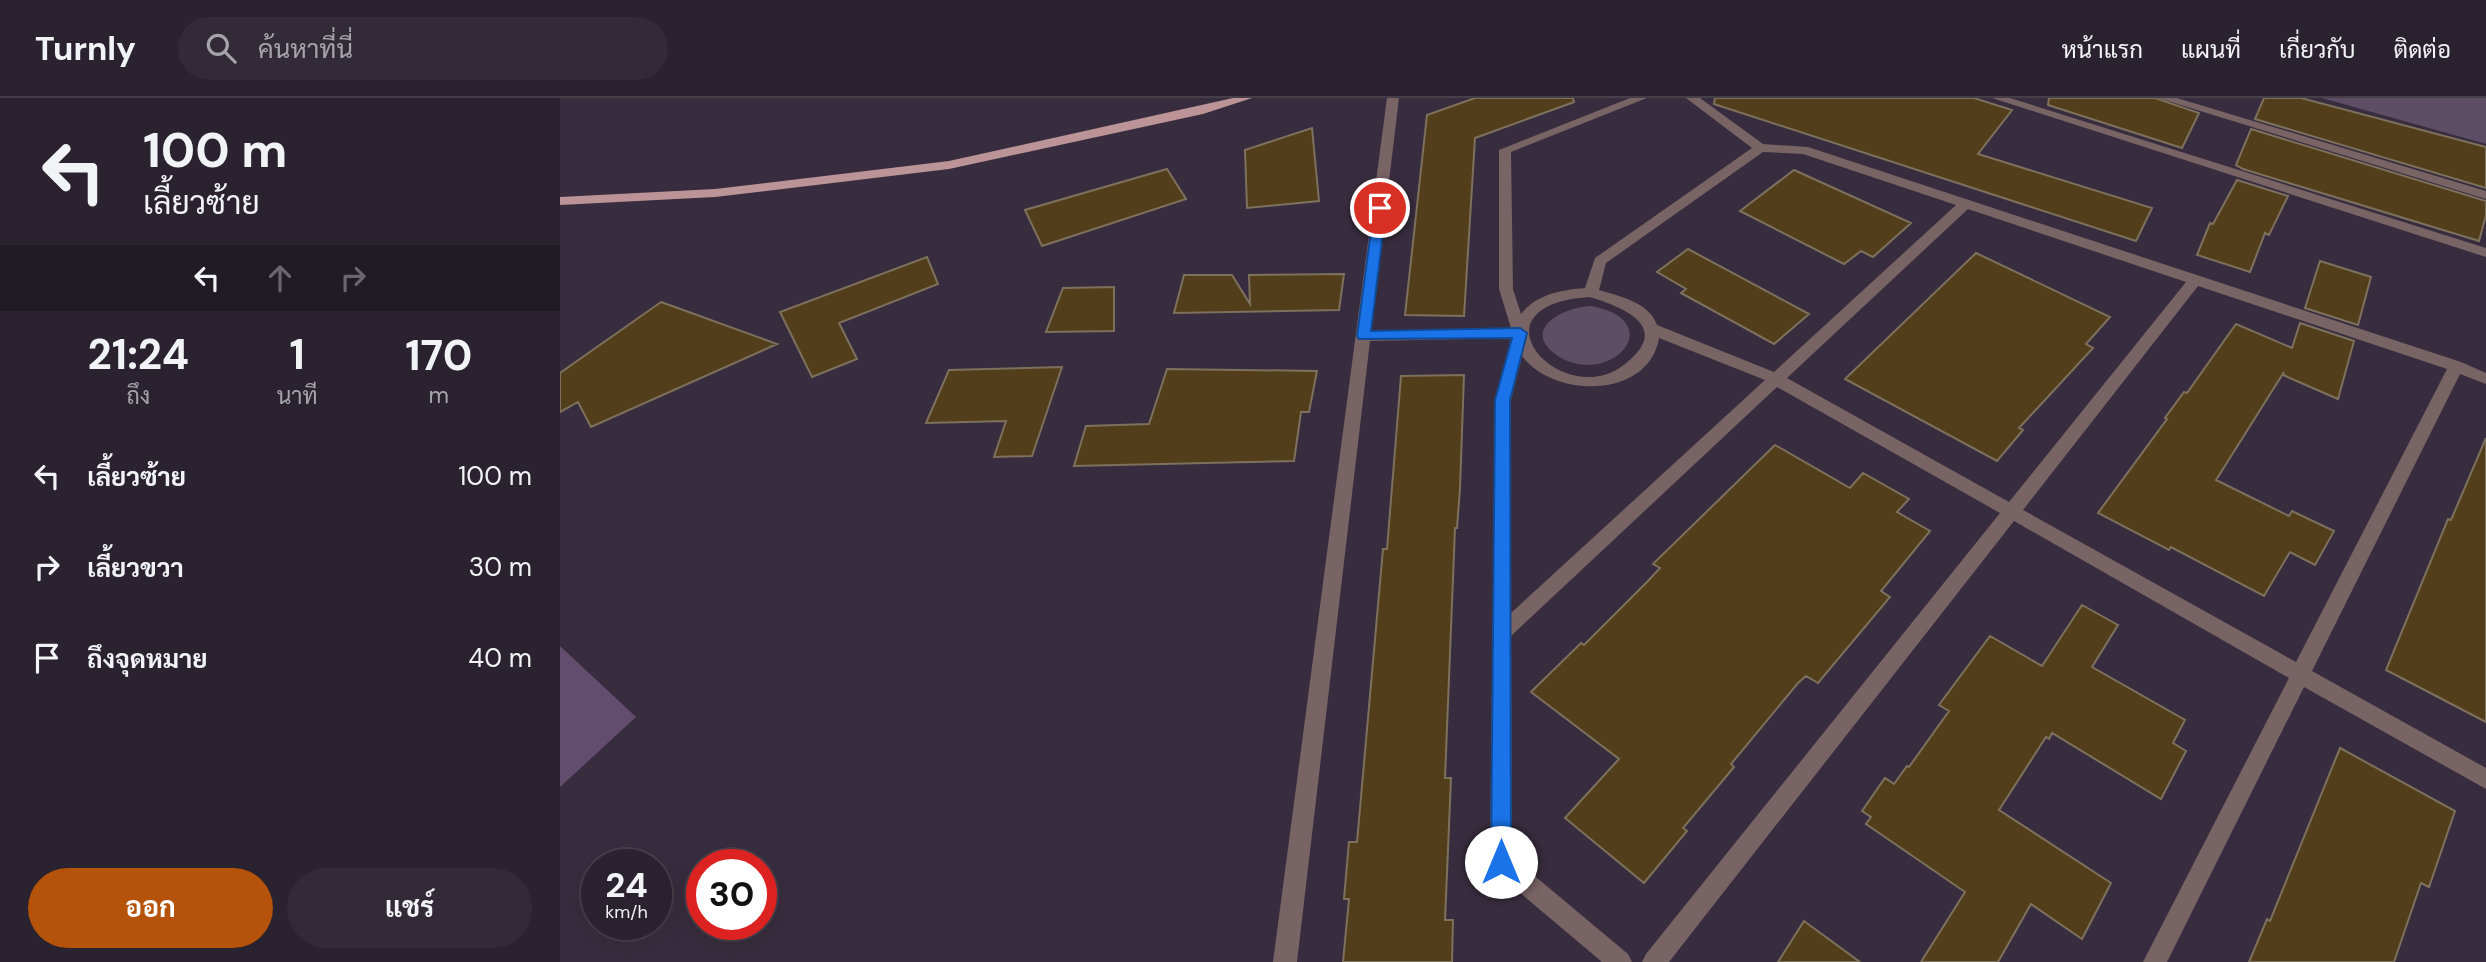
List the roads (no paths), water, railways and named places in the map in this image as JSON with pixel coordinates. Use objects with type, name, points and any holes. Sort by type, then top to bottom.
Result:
[{"type":"main road","points":[[560,201],[715,193],[949,165],[1203,110],[1246,98]]},
{"type":"street","points":[[1285,962],[1393,98]]},
{"type":"street","points":[[1620,962],[1501,862],[1503,400],[1520,333],[1526,316],[1543,302],[1565,293],[1591,292],[1613,296],[1631,304],[1645,315],[1653,329],[1653,344],[1646,358],[1633,370],[1614,378],[1592,382],[1569,380],[1549,373],[1532,362],[1523,348],[1520,333],[1506,289],[1505,150],[1642,98]]},
{"type":"street","points":[[1692,98],[1760,148],[1804,150],[2456,366],[2486,379]]},
{"type":"street","points":[[1998,98],[2486,253]]},
{"type":"street","points":[[2164,98],[2486,195]]},
{"type":"street","points":[[1591,292],[1600,261],[1760,148]]},
{"type":"street","points":[[1502,633],[1966,203]]},
{"type":"street","points":[[1654,962],[2196,279]]},
{"type":"street","points":[[1653,329],[1776,379],[2486,779]]},
{"type":"street","points":[[1364,336],[1520,333]]},
{"type":"street","points":[[2155,962],[2456,366]]}]
